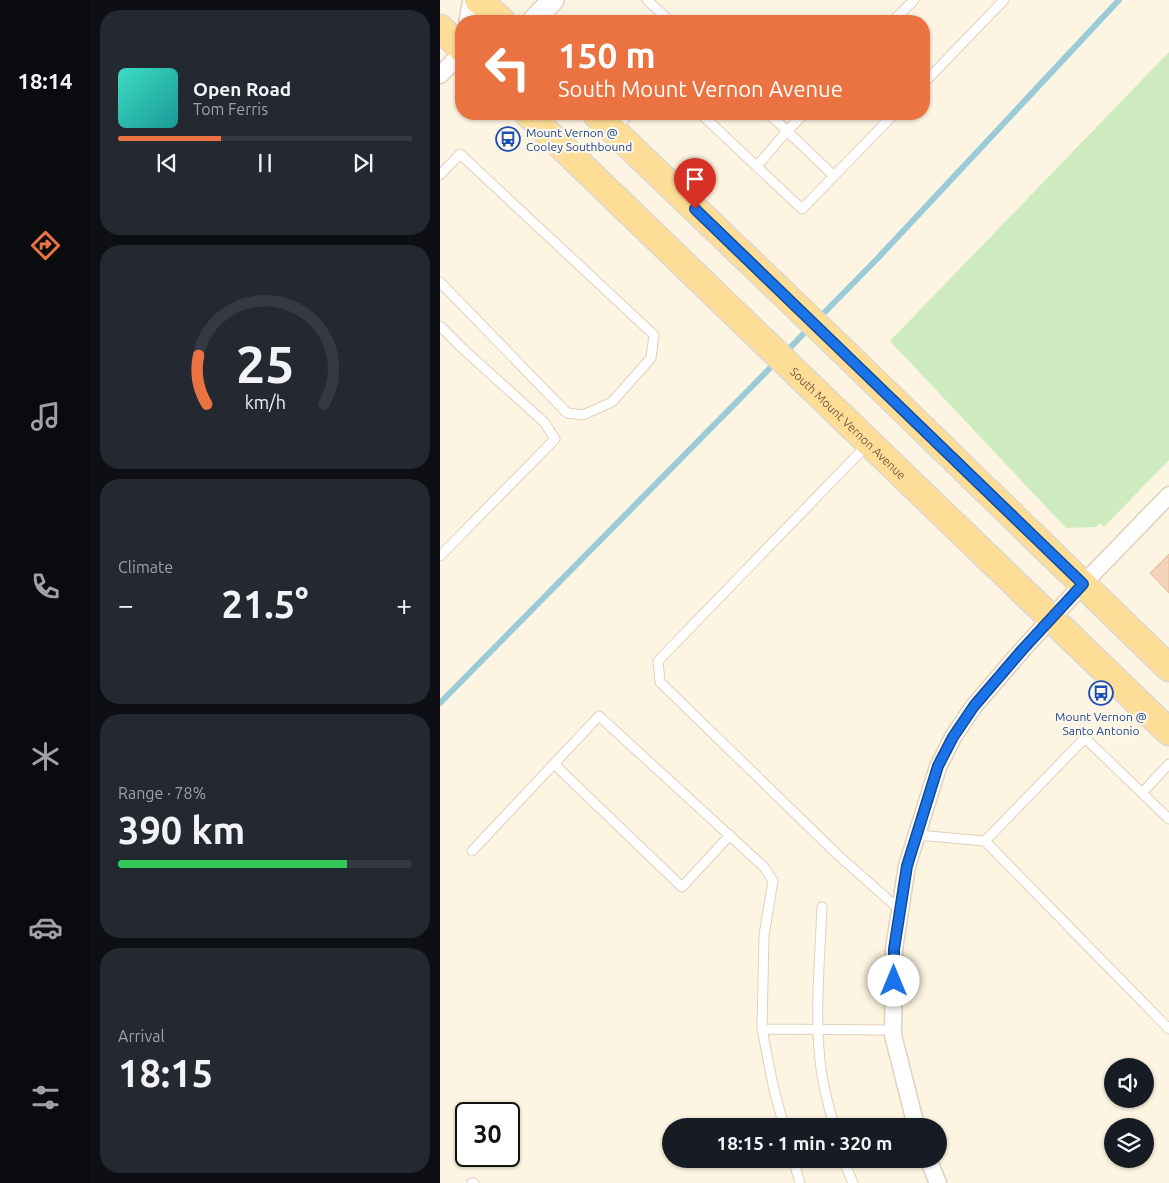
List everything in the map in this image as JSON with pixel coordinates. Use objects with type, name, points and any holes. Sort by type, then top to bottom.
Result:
[{"type":"main road","points":[[478,0],[495,15]]},
{"type":"main road","points":[[440,28],[455,42]]},
{"type":"main road","name":"South Mount Vernon Avenue","points":[[534,120],[1169,732]]},
{"type":"main road","points":[[614,120],[792,302],[1169,668]]},
{"type":"street","points":[[471,15],[474,0]]},
{"type":"street","points":[[539,15],[553,0]]},
{"type":"street","points":[[440,75],[455,60]]},
{"type":"street","points":[[914,1118],[893,1035],[894,949],[907,866],[938,766],[953,737],[974,706],[1083,584],[1169,495]]},
{"type":"street","points":[[932,1168],[938,1183]]},
{"type":"lane","points":[[647,0],[663,15]]},
{"type":"lane","points":[[899,15],[914,0]]},
{"type":"lane","points":[[930,77],[1004,0]]},
{"type":"lane","points":[[707,120],[802,209],[888,120]]},
{"type":"lane","points":[[775,120],[834,176]]},
{"type":"lane","points":[[757,166],[798,120]]},
{"type":"lane","points":[[440,176],[460,154],[654,335],[651,358],[612,402],[583,415],[567,413],[440,282]]},
{"type":"lane","points":[[440,326],[544,422],[555,439],[440,556]]},
{"type":"lane","points":[[869,444],[658,661],[660,682],[832,849],[900,910]]},
{"type":"lane","points":[[472,852],[599,716],[764,867],[773,881],[764,935],[762,1029],[774,1090],[782,1118]]},
{"type":"lane","points":[[985,841],[1085,738],[1169,819]]},
{"type":"lane","points":[[554,764],[682,887],[730,836]]},
{"type":"lane","points":[[1142,793],[1169,764]]},
{"type":"lane","points":[[917,835],[985,841],[1169,1029]]},
{"type":"lane","points":[[822,907],[819,966],[819,1030],[821,1069],[832,1118]]},
{"type":"lane","points":[[762,1029],[893,1030]]},
{"type":"lane","points":[[796,1168],[800,1183]]},
{"type":"lane","points":[[847,1168],[853,1183]]},
{"type":"green space","points":[[1169,52],[1169,460],[1104,527],[1100,523],[1096,527],[1066,528],[890,341]]},
{"type":"building","points":[[1169,554],[1169,593],[1150,573]]},
{"type":"waterway","points":[[818,319],[877,259],[1119,0]]},
{"type":"waterway","points":[[785,353],[809,328]]},
{"type":"waterway","points":[[440,703],[776,362]]},
{"type":"place","name":"Mount Vernon @ Cooley Southbound","points":[[508,139]]},
{"type":"place","name":"Mount Vernon @ Santo Antonio","points":[[1101,693]]},
{"type":"route","points":[[695,209],[1083,584],[974,706],[953,737],[938,766],[907,866],[894,949],[894,981]]}]
